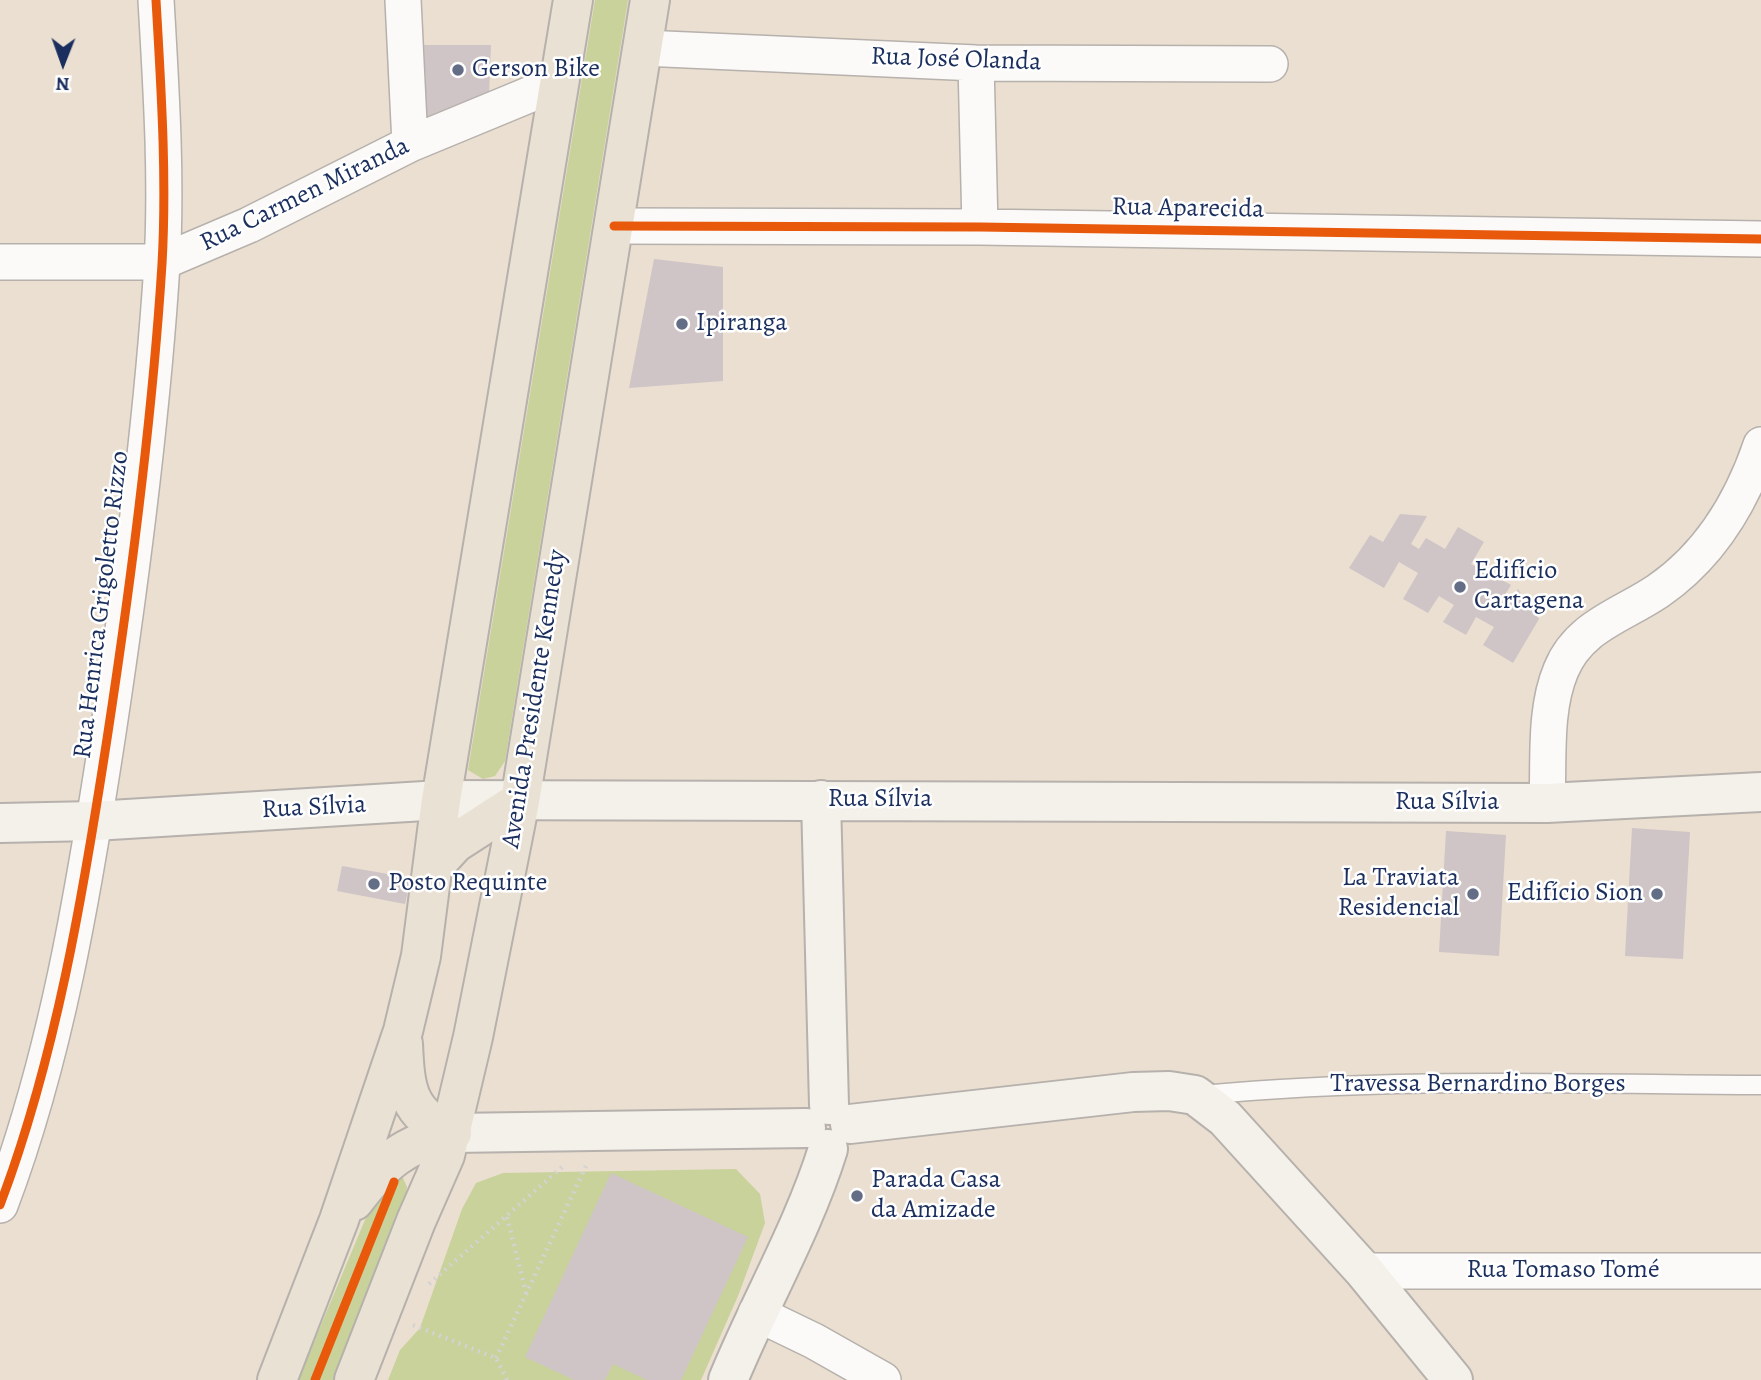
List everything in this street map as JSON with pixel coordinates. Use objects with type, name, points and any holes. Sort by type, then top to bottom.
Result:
[{"type":"main road","points":[[277,1380],[339,1220],[403,1031],[421,956],[441,800],[573,0]]},
{"type":"main road","name":"Avenida Presidente Kennedy","points":[[354,1380],[452,1133],[520,801],[650,0]]},
{"type":"main road","points":[[433,867],[455,843],[520,801]]},
{"type":"main road","points":[[403,1031],[405,1082],[413,1102],[429,1124],[452,1133]]},
{"type":"main road","points":[[339,1220],[372,1176],[395,1155],[420,1140],[452,1133]]},
{"type":"street","name":"Rua Henrica Grigoletto Rizzo","points":[[0,1205],[16,1164],[60,998],[94,821],[138,515],[162,262],[156,0]]},
{"type":"street","points":[[403,0],[410,144]]},
{"type":"street","name":"Rua José Olanda","points":[[643,48],[976,63],[1270,64]]},
{"type":"street","points":[[976,63],[980,227]]},
{"type":"street","name":"Rua Carmen Miranda","points":[[0,262],[162,262],[249,225],[410,144],[560,82]]},
{"type":"street","name":"Rua Aparecida","points":[[614,226],[980,227],[1761,239]]},
{"type":"street","points":[[1546,803],[1552,703],[1560,671],[1572,649],[1588,631],[1657,592],[1695,562],[1750,500],[1761,445]]},
{"type":"street","name":"Rua Sílvia","points":[[0,822],[94,821],[441,800],[1546,803],[1761,792]]},
{"type":"street","points":[[728,1380],[756,1313],[812,1200],[828,1127],[821,800]]},
{"type":"street","points":[[452,1133],[828,1127],[1133,1092],[1195,1095],[1225,1118],[1364,1271],[1453,1380]]},
{"type":"street","name":"Rua Tomaso Tomé","points":[[1364,1271],[1761,1271]]},
{"type":"street","points":[[756,1313],[814,1341],[883,1380]]},
{"type":"lane","name":"Travessa Bernardino Borges","points":[[1195,1095],[1289,1087],[1423,1083],[1761,1085]]},
{"type":"path","points":[[496,1358],[587,1163]]},
{"type":"path","points":[[426,1288],[565,1164]]},
{"type":"path","points":[[507,1216],[526,1294]]},
{"type":"path","points":[[406,1322],[496,1358],[507,1380]]},
{"type":"green space","points":[[595,0],[628,0],[505,761],[495,776],[483,779],[468,770]]},
{"type":"green space","points":[[399,1169],[407,1187],[404,1209],[337,1380],[298,1380],[380,1184]]},
{"type":"green space","points":[[736,1169],[760,1194],[765,1223],[738,1296],[701,1380],[388,1380],[400,1350],[420,1328],[462,1209],[476,1183],[503,1173]]},
{"type":"building","name":"Gerson Bike","points":[[424,45],[491,45],[489,94],[427,117]]},
{"type":"building","name":"Ipiranga","points":[[654,259],[723,267],[723,381],[629,388]]},
{"type":"building","name":"Edifício Cartagena","points":[[1400,514],[1427,516],[1411,544],[1419,549],[1426,538],[1445,549],[1458,527],[1484,542],[1471,564],[1487,573],[1484,578],[1490,581],[1493,575],[1511,585],[1501,601],[1508,605],[1518,589],[1539,619],[1513,663],[1483,645],[1494,627],[1476,617],[1466,635],[1443,622],[1454,605],[1439,596],[1428,613],[1403,599],[1418,573],[1399,562],[1384,588],[1349,568],[1370,535],[1383,542]]},
{"type":"building","name":"Edifício Sion","points":[[1632,828],[1690,832],[1683,959],[1625,956]]},
{"type":"building","name":"La Traviata Residencial","points":[[1446,831],[1506,835],[1499,956],[1439,952]]},
{"type":"building","name":"Posto Requinte","points":[[342,866],[411,878],[405,904],[337,891]]},
{"type":"building","points":[[611,1173],[748,1237],[681,1380],[647,1380],[613,1364],[605,1380],[574,1380],[525,1357]]},
{"type":"cycle path","points":[[0,1205],[37,1092],[66,975],[98,798],[132,562],[147,443],[162,264],[163,132],[156,0]]},
{"type":"cycle path","points":[[614,226],[980,227],[1761,239]]},
{"type":"cycle path","points":[[315,1380],[394,1182]]},
{"type":"place","name":"Gerson Bike","points":[[458,70]]},
{"type":"place","name":"Ipiranga","points":[[682,324]]},
{"type":"place","name":"Edifício Cartagena","points":[[1460,587]]},
{"type":"place","name":"Posto Requinte","points":[[374,884]]},
{"type":"place","name":"La Traviata Residencial","points":[[1473,894]]},
{"type":"place","name":"Edifício Sion","points":[[1657,894]]},
{"type":"place","name":"Parada Casa da Amizade","points":[[857,1196]]}]
